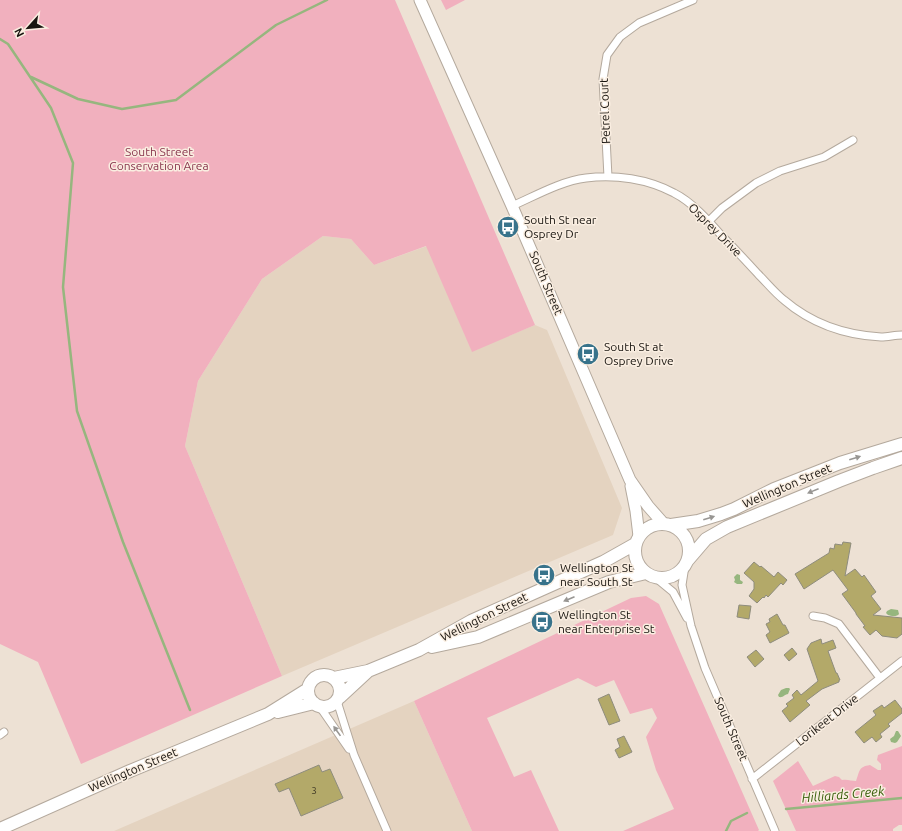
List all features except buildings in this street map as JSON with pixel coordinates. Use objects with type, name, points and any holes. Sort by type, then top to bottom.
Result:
[{"type":"main road","name":"Wellington Street","points":[[334,678],[368,671],[419,650],[471,621],[604,562],[637,540],[645,529],[654,524],[698,521],[721,514],[774,489],[840,463],[902,444]]},
{"type":"main road","name":"Wellington Street","points":[[419,650],[478,637],[610,582],[651,575],[670,577],[678,573],[706,539],[728,527],[839,481],[902,458]]},
{"type":"main road","points":[[667,524],[679,530],[686,537],[689,554],[686,563]]},
{"type":"main road","points":[[637,540],[634,550],[636,560],[639,566],[651,575]]},
{"type":"main road","name":"Wellington Street","points":[[338,699],[368,671]]},
{"type":"main road","points":[[324,675],[334,678],[338,682],[341,692],[338,699],[330,707],[317,705],[310,699],[308,689],[311,682],[315,678],[324,675]]},
{"type":"main road","name":"Wellington Street","points":[[0,829],[130,771],[268,714],[308,689]]},
{"type":"main road","name":"Wellington Street","points":[[268,714],[317,705]]},
{"type":"street","name":"South Street","points":[[420,0],[512,206],[630,480],[648,506],[667,524]]},
{"type":"street","name":"Petrel Court","points":[[608,177],[603,79],[607,55],[620,36],[638,24],[693,0]]},
{"type":"street","points":[[709,221],[722,208],[756,183],[780,171],[824,158],[853,140]]},
{"type":"street","name":"Osprey Drive","points":[[512,206],[563,184],[585,178],[629,178],[651,183],[674,193],[694,207],[783,300],[802,314],[826,326],[853,334],[882,337],[902,335]]},
{"type":"street","name":"South Street","points":[[630,480],[636,511],[637,540]]},
{"type":"street","name":"South Street","points":[[686,563],[682,585],[691,626],[705,668],[775,831]]},
{"type":"street","name":"South Street","points":[[651,575],[673,592],[691,626]]},
{"type":"street","points":[[813,616],[825,618],[838,624],[880,678]]},
{"type":"street","name":"Lorikeet Drive","points":[[752,779],[902,661]]},
{"type":"street","points":[[338,699],[354,755],[387,831]]},
{"type":"street","points":[[317,705],[354,755]]},
{"type":"shaded area","points":[[323,236],[351,239],[374,265],[427,246],[472,351],[535,325],[547,330],[622,508],[613,535],[282,676],[185,446],[198,381],[262,279]]},
{"type":"shaded area","points":[[737,574],[740,575],[740,580],[743,582],[742,584],[737,584],[734,582],[734,577]]},
{"type":"shaded area","points":[[891,609],[898,610],[899,614],[895,616],[888,615],[886,613],[887,611]]},
{"type":"shaded area","points":[[786,688],[790,689],[788,694],[779,697],[778,695],[781,690]]},
{"type":"shaded area","points":[[414,701],[472,831],[114,831]]},
{"type":"shaded area","points":[[896,731],[898,731],[901,736],[897,742],[891,742],[890,739],[894,736]]},
{"type":"green space","name":"South Street Conservation Area","points":[[0,0],[395,0],[535,325],[472,352],[426,246],[374,265],[351,239],[323,236],[262,279],[198,381],[185,446],[282,676],[81,764],[38,662],[0,644]]},
{"type":"green space","points":[[441,0],[465,0],[446,10]]},
{"type":"green space","points":[[646,596],[659,604],[759,830],[623,831],[674,809],[656,770],[646,737],[657,718],[652,708],[630,714],[614,680],[596,687],[578,678],[487,718],[514,777],[531,770],[559,831],[472,831],[414,701],[631,598]]},
{"type":"green space","points":[[902,746],[902,825],[899,825],[893,829],[893,831],[796,831],[773,781],[798,761],[813,786],[835,776],[842,780],[856,781],[861,768],[863,767],[870,765],[878,770],[881,770],[881,764],[877,760],[878,755]]},
{"type":"waterway","points":[[31,77],[78,99],[122,109],[176,100],[276,25],[327,0]]},
{"type":"waterway","points":[[0,39],[8,44],[51,108],[73,163],[63,287],[77,411],[123,542],[190,710]]},
{"type":"waterway","name":"Hilliards Creek","points":[[786,809],[902,798]]},
{"type":"waterway","name":"Hilliards Creek","points":[[726,831],[731,821],[747,813]]},
{"type":"place","name":"South St near Osprey Dr","points":[[508,227]]},
{"type":"place","name":"South St at Osprey Drive","points":[[588,354]]},
{"type":"place","name":"Wellington St near South St","points":[[544,575]]},
{"type":"place","name":"Wellington St near Enterprise St","points":[[542,622]]}]
